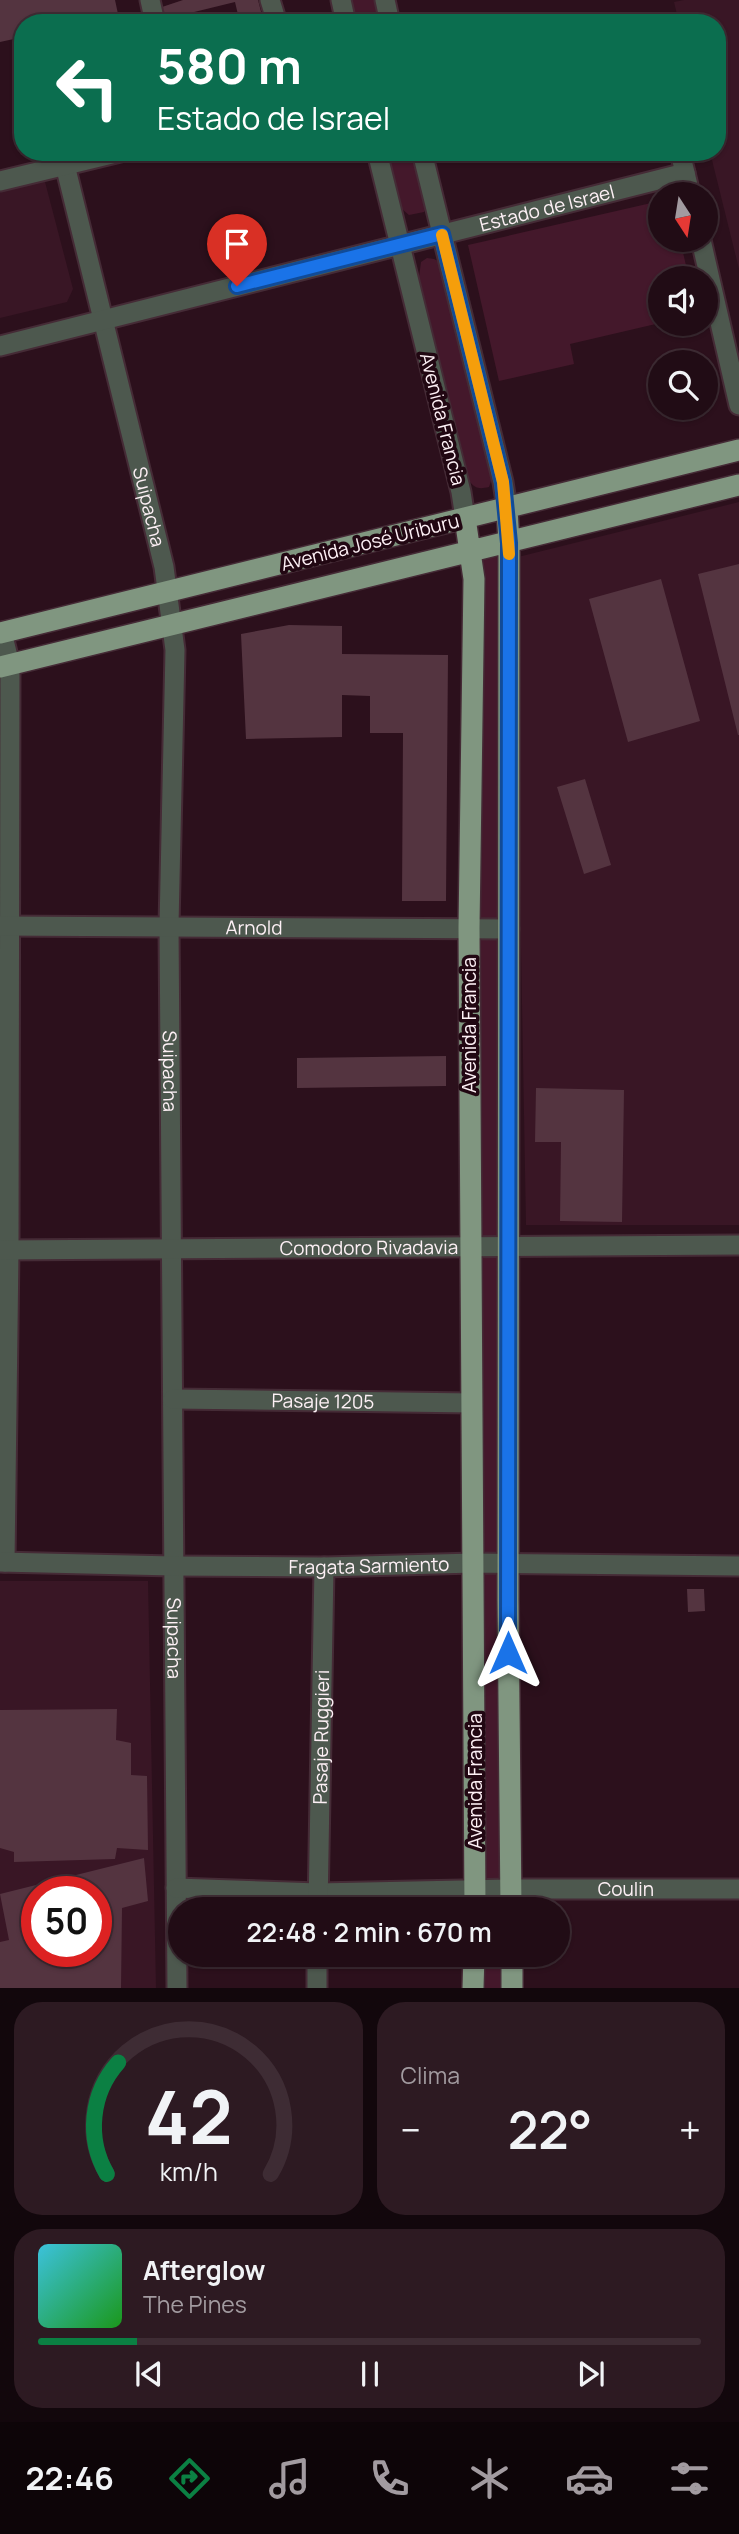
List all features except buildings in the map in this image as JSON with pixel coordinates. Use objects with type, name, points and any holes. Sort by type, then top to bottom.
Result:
[{"type":"main road","name":"Avenida José Uriburu","points":[[1,633],[739,450]]},
{"type":"main road","name":"Avenida José Uriburu","points":[[5,666],[739,485]]},
{"type":"main road","name":"Avenida Francia","points":[[507,508],[511,1897]]},
{"type":"main road","name":"Avenida Francia","points":[[465,518],[474,579],[469,928],[475,1897]]},
{"type":"main road","points":[[473,1988],[474,1967]]},
{"type":"main road","points":[[512,1967],[512,1988]]},
{"type":"street","points":[[0,181],[76,161]]},
{"type":"street","name":"Avenida Francia","points":[[379,161],[465,518]]},
{"type":"street","name":"Avenida Francia","points":[[424,161],[503,482],[507,508]]},
{"type":"street","points":[[682,161],[687,182]]},
{"type":"street","name":"Suipacha","points":[[65,165],[164,567],[175,650],[169,926],[177,1988]]},
{"type":"street","name":"Estado de Israel","points":[[0,346],[685,173]]},
{"type":"street","points":[[704,252],[739,405]]},
{"type":"street","points":[[1,633],[5,666],[2,1562]]},
{"type":"street","name":"Arnold","points":[[4,926],[509,929]]},
{"type":"street","name":"Comodoro Rivadavia","points":[[5,1250],[739,1245]]},
{"type":"street","name":"Pasaje 1205","points":[[173,1399],[472,1403]]},
{"type":"street","name":"Fragata Sarmiento","points":[[2,1562],[324,1567],[474,1563],[739,1566]]},
{"type":"street","name":"Pasaje Ruggieri","points":[[318,1897],[324,1567]]},
{"type":"street","name":"Coulin","points":[[176,1888],[274,1897]]},
{"type":"street","name":"Coulin","points":[[557,1897],[739,1889]]},
{"type":"street","points":[[317,1967],[317,1988]]},
{"type":"shaded area","points":[[351,0],[376,0],[379,14],[354,14]]},
{"type":"shaded area","points":[[739,0],[739,269],[712,161],[726,161],[726,14],[677,14],[674,2]]},
{"type":"shaded area","points":[[390,161],[415,161],[427,206],[424,212],[409,215],[402,209]]},
{"type":"shaded area","points":[[44,178],[73,289],[67,302],[0,318],[0,189]]},
{"type":"shaded area","points":[[648,204],[648,252],[683,252],[686,266],[648,266],[648,326],[570,344],[574,364],[499,381],[468,245]]},
{"type":"shaded area","points":[[427,258],[440,262],[493,475],[489,487],[478,488],[470,482],[419,277],[421,262]]},
{"type":"shaded area","points":[[739,502],[739,1225],[526,1225],[514,558]]},
{"type":"shaded area","points":[[509,543],[511,1897],[475,1897],[471,552]]},
{"type":"shaded area","points":[[0,1581],[148,1581],[156,1988],[0,1988]]},
{"type":"shaded area","points":[[474,1967],[512,1967],[512,1988],[473,1988]]},
{"type":"slow traffic","points":[[442,235],[503,482],[509,554]]},
{"type":"route","points":[[237,286],[442,234],[503,482],[509,543],[508,1653]]}]
